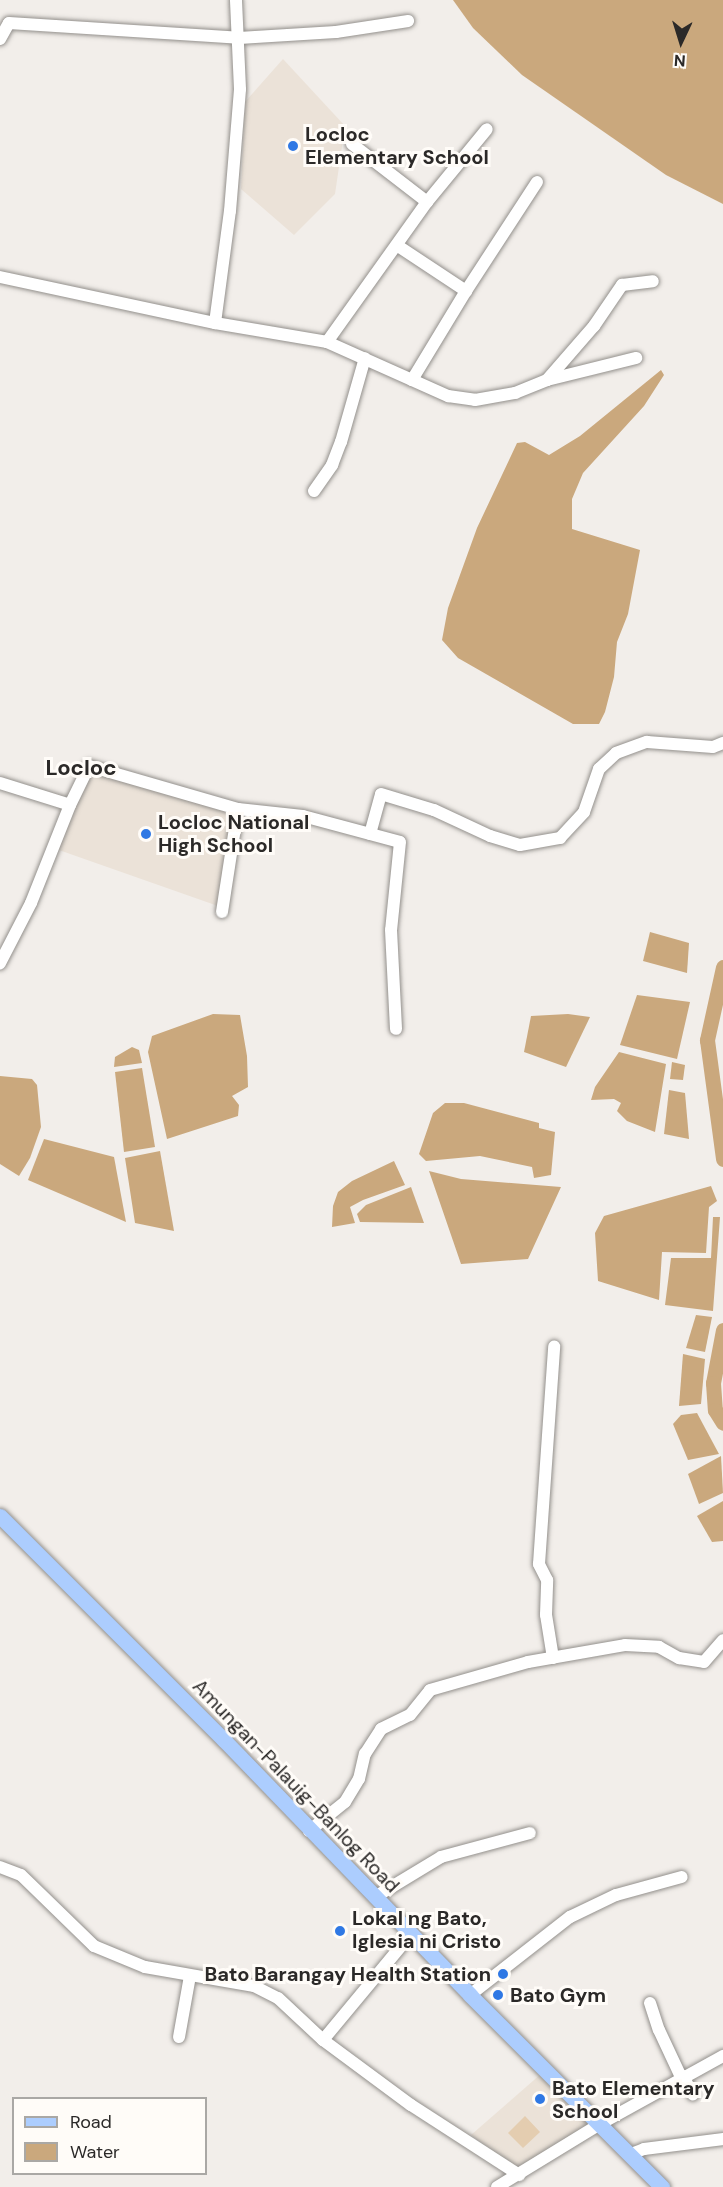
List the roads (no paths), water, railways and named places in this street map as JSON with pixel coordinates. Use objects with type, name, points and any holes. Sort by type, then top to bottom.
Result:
[{"type":"main road","name":"Amungan-Palauig-Banlog Road","points":[[0,1516],[224,1740],[309,1831],[657,2182]]},
{"type":"street","points":[[215,323],[230,211],[240,89],[236,0]]},
{"type":"street","points":[[0,39],[9,23],[239,38],[336,32],[408,21]]},
{"type":"street","points":[[327,342],[398,246],[427,202],[487,129]]},
{"type":"street","points":[[352,144],[427,202]]},
{"type":"street","points":[[412,380],[466,291],[537,182]]},
{"type":"street","points":[[398,246],[466,291]]},
{"type":"street","points":[[0,277],[215,323],[327,342],[448,396],[475,400],[515,393],[547,380],[636,358]]},
{"type":"street","points":[[547,380],[594,326],[622,285],[653,281]]},
{"type":"street","points":[[314,491],[332,465],[341,442],[365,358]]},
{"type":"street","points":[[370,834],[381,794],[434,810],[490,836],[520,845],[560,838],[584,812],[599,769],[616,753],[647,742],[713,747],[723,743]]},
{"type":"street","points":[[0,963],[31,903],[70,806],[89,766],[238,809],[303,816],[400,842],[391,930],[396,1029]]},
{"type":"street","points":[[0,783],[70,806]]},
{"type":"street","points":[[222,912],[238,809]]},
{"type":"street","points":[[552,1658],[546,1615],[547,1580],[539,1564],[554,1347]]},
{"type":"street","points":[[309,1831],[345,1802],[359,1779],[365,1754],[381,1729],[410,1715],[430,1690],[528,1662],[625,1645],[659,1647],[679,1659],[704,1662],[723,1640]]},
{"type":"street","points":[[375,1898],[441,1857],[530,1833]]},
{"type":"street","points":[[0,1867],[21,1875],[94,1946],[145,1966],[254,1986],[278,1998],[324,2040],[411,2105],[519,2175]]},
{"type":"street","points":[[470,1995],[570,1917],[616,1895],[682,1877]]},
{"type":"street","points":[[324,2040],[411,1934]]},
{"type":"street","points":[[179,2037],[190,1976]]},
{"type":"street","points":[[650,2003],[682,2077],[693,2095]]},
{"type":"street","points":[[497,2187],[600,2124],[723,2056]]},
{"type":"street","points":[[631,2154],[644,2149],[723,2139]]},
{"type":"street","points":[[657,2182],[663,2179],[671,2187]]},
{"type":"water","points":[[453,0],[723,0],[723,204],[666,175],[522,75],[473,28]]},
{"type":"water","points":[[661,370],[664,375],[644,406],[583,473],[572,499],[572,529],[640,550],[628,614],[617,642],[614,677],[605,712],[599,724],[573,724],[458,658],[442,640],[448,608],[477,528],[517,443],[525,442],[549,455],[580,436]]},
{"type":"water","points":[[650,932],[689,943],[687,973],[643,961]]},
{"type":"water","points":[[637,995],[690,1002],[677,1059],[620,1045]]},
{"type":"water","points":[[213,1014],[240,1015],[247,1056],[248,1087],[232,1096],[239,1105],[238,1116],[167,1139],[148,1052],[152,1036]]},
{"type":"water","points":[[568,1014],[590,1017],[566,1067],[524,1052],[531,1016]]},
{"type":"water","points":[[132,1047],[139,1050],[142,1063],[114,1067],[115,1057]]},
{"type":"water","points":[[619,1052],[666,1064],[655,1132],[627,1121],[617,1111],[621,1103],[614,1099],[591,1100],[595,1087]]},
{"type":"water","points":[[672,1062],[685,1065],[683,1080],[670,1079]]},
{"type":"water","points":[[142,1068],[155,1147],[124,1152],[115,1072]]},
{"type":"water","points":[[0,1076],[32,1079],[37,1085],[41,1127],[30,1158],[19,1176],[0,1164]]},
{"type":"water","points":[[669,1090],[685,1093],[689,1139],[664,1134]]},
{"type":"water","points":[[445,1103],[464,1103],[539,1123],[539,1128],[555,1132],[551,1175],[534,1178],[532,1167],[480,1156],[426,1161],[419,1154],[433,1113]]},
{"type":"water","points":[[44,1139],[114,1157],[126,1222],[28,1180]]},
{"type":"water","points":[[160,1151],[174,1231],[135,1223],[125,1158]]},
{"type":"water","points":[[394,1161],[405,1185],[350,1207],[355,1223],[332,1227],[333,1206],[338,1192],[352,1181]]},
{"type":"water","points":[[429,1171],[461,1179],[561,1187],[528,1259],[461,1264]]},
{"type":"water","points":[[711,1186],[717,1201],[709,1207],[706,1253],[662,1252],[659,1300],[598,1281],[595,1233],[604,1216]]},
{"type":"water","points":[[411,1187],[424,1223],[360,1222],[357,1214],[366,1205]]},
{"type":"water","points":[[713,1217],[720,1217],[713,1311],[665,1305],[671,1258],[711,1258]]},
{"type":"water","points":[[696,1315],[712,1317],[705,1352],[686,1348]]},
{"type":"water","points":[[683,1354],[705,1359],[701,1404],[679,1406]]},
{"type":"water","points":[[697,1413],[719,1454],[688,1460],[673,1424],[681,1415]]},
{"type":"water","points":[[721,1456],[723,1493],[699,1504],[688,1474]]},
{"type":"water","points":[[723,1501],[723,1541],[712,1542],[697,1516]]},
{"type":"waterway","points":[[723,967],[707,1040],[723,1159]]},
{"type":"waterway","points":[[723,1330],[713,1383],[715,1410],[723,1423]]},
{"type":"place","name":"Locloc Elementary School","points":[[293,146]]},
{"type":"place","name":"Locloc National High School","points":[[146,834]]},
{"type":"place","name":"Lokal ng Bato, Iglesia ni Cristo","points":[[340,1931]]},
{"type":"place","name":"Bato Barangay Health Station","points":[[503,1974]]},
{"type":"place","name":"Bato Gym","points":[[498,1995]]},
{"type":"place","name":"Bato Elementary School","points":[[540,2099]]},
{"type":"district","name":"Locloc","points":[[81,768]]}]
